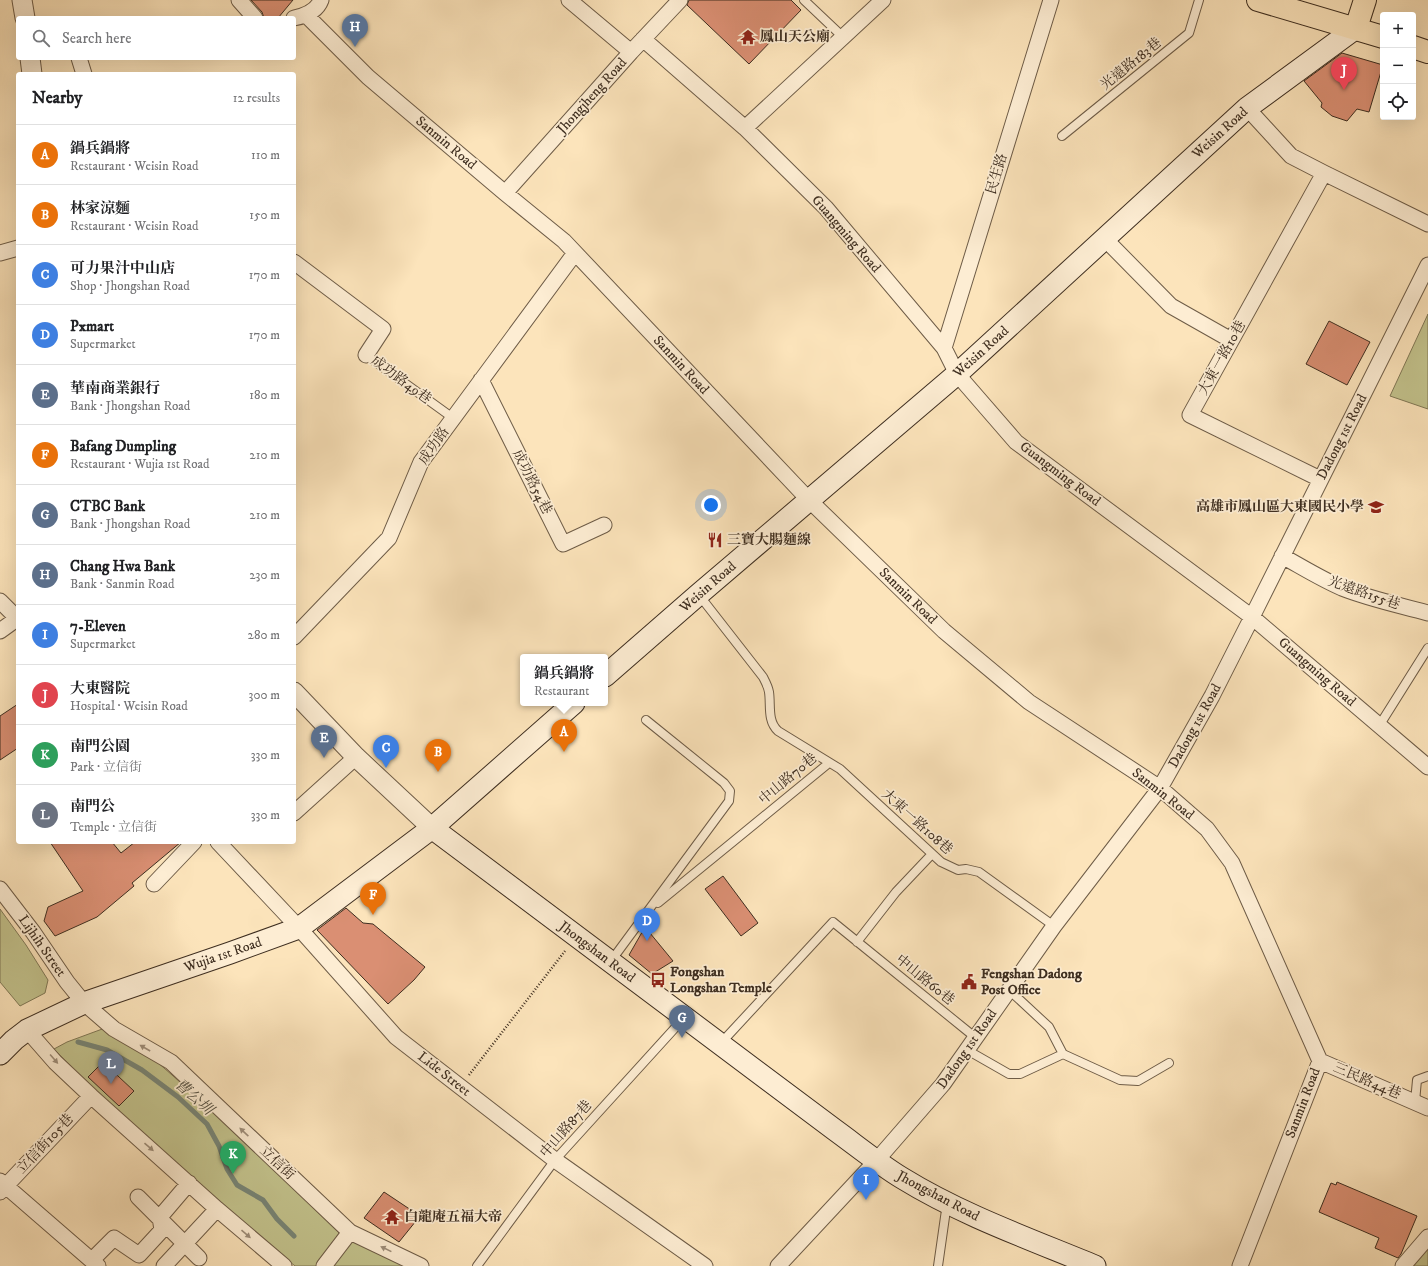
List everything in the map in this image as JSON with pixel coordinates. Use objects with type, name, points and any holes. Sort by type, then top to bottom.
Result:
[{"type":"main road","points":[[1258,0],[1380,36]]},
{"type":"main road","points":[[1356,28],[1365,0]]},
{"type":"main road","name":"Weisin Road","points":[[608,673],[698,594],[957,374],[1247,108],[1356,28]]},
{"type":"main road","points":[[1416,47],[1428,52]]},
{"type":"main road","points":[[432,828],[571,706]]},
{"type":"main road","name":"Wujia 1st Road","points":[[0,1054],[27,1030],[84,1003],[299,928],[432,828]]},
{"type":"main road","name":"Jhongshan Road","points":[[432,828],[876,1161],[902,1178],[947,1202],[993,1224],[1095,1266]]},
{"type":"street","points":[[22,0],[25,16]]},
{"type":"street","points":[[239,0],[253,16]]},
{"type":"street","name":"Sanmin Road","points":[[321,0],[320,3],[300,17],[368,77],[564,241],[809,500],[944,630],[1029,702],[1160,788],[1207,828],[1232,863],[1320,1061],[1240,1266]]},
{"type":"street","points":[[569,0],[631,52]]},
{"type":"street","name":"Jhongjheng Road","points":[[505,193],[631,52],[680,0]]},
{"type":"street","points":[[745,128],[883,0]]},
{"type":"street","name":"民生路","points":[[944,348],[1051,0]]},
{"type":"street","name":"Guangming Road","points":[[643,39],[745,128],[826,208],[944,348],[957,374],[1016,442],[1252,617],[1428,767]]},
{"type":"street","points":[[30,60],[32,72]]},
{"type":"street","points":[[80,60],[83,72]]},
{"type":"street","points":[[1247,108],[1291,156],[1428,224]]},
{"type":"street","name":"大東一路10巷","points":[[1320,479],[1190,415],[1324,173]]},
{"type":"street","points":[[1105,239],[1171,306],[1231,340]]},
{"type":"street","points":[[0,253],[16,249]]},
{"type":"street","name":"成功路","points":[[296,636],[389,538],[421,462],[575,253]]},
{"type":"street","name":"成功路49巷","points":[[296,264],[383,329],[366,355]]},
{"type":"street","name":"Dadong 1st Road","points":[[778,1266],[876,1161],[943,1084],[1054,926],[1160,788],[1212,696],[1428,265]]},
{"type":"street","name":"成功路54巷","points":[[481,380],[563,544],[604,525]]},
{"type":"street","name":"光遠路155巷","points":[[1282,556],[1318,577],[1343,588],[1368,597],[1428,613]]},
{"type":"street","points":[[0,602],[16,616]]},
{"type":"street","points":[[0,631],[16,619]]},
{"type":"street","name":"Jhongshan Road","points":[[296,694],[356,757],[432,828]]},
{"type":"street","points":[[296,811],[356,757]]},
{"type":"street","points":[[154,884],[192,844]]},
{"type":"street","name":"Lide Street","points":[[220,844],[299,928],[396,1037],[555,1160],[705,1266]]},
{"type":"street","name":"Lijhih Street","points":[[0,889],[67,982],[84,1003]]},
{"type":"street","name":"立信街","points":[[84,1003],[114,1029],[170,1062],[350,1232],[421,1266]]},
{"type":"street","points":[[27,1030],[56,1062],[91,1096],[217,1209],[284,1266]]},
{"type":"street","name":"三民路44巷","points":[[1320,1061],[1422,1105]]},
{"type":"street","name":"立信街105巷","points":[[2,1186],[91,1096]]},
{"type":"street","points":[[2,1186],[95,1263],[114,1238],[139,1255],[162,1230],[160,1218],[189,1183]]},
{"type":"street","points":[[138,1197],[199,1258]]},
{"type":"street","points":[[164,1266],[217,1209]]},
{"type":"street","points":[[324,1266],[350,1232]]},
{"type":"street","points":[[1403,1266],[1428,1236]]},
{"type":"lane","points":[[804,0],[843,37]]},
{"type":"lane","name":"光遠路183巷","points":[[1062,136],[1189,33],[1199,0]]},
{"type":"lane","name":"成功路49巷","points":[[366,355],[453,418]]},
{"type":"lane","name":"中山路70巷","points":[[648,910],[829,763],[778,731],[773,726],[768,689],[763,676],[698,594]]},
{"type":"lane","points":[[1379,726],[1428,648]]},
{"type":"lane","name":"中山路70巷","points":[[610,962],[729,801],[730,791],[724,783],[646,720]]},
{"type":"lane","name":"大東一路108巷","points":[[829,763],[840,769],[941,862],[958,870],[966,869],[979,872],[1054,926]]},
{"type":"lane","points":[[857,942],[896,892],[932,854]]},
{"type":"lane","name":"中山路60巷","points":[[720,1044],[832,922],[976,1038]]},
{"type":"lane","points":[[1008,990],[1049,1027],[1063,1054],[1120,1080],[1138,1081],[1169,1063]]},
{"type":"lane","name":"中山路87巷","points":[[477,1266],[555,1160],[684,1017]]},
{"type":"lane","points":[[967,1050],[1009,1074],[1020,1074],[1063,1054]]},
{"type":"lane","name":"三民路44巷","points":[[1422,1105],[1417,1080],[1428,1076]]},
{"type":"lane","points":[[938,1266],[947,1202]]},
{"type":"path","points":[[460,1087],[577,936]]},
{"type":"green space","points":[[1428,314],[1428,409],[1390,396]]},
{"type":"green space","points":[[0,909],[26,945],[48,980],[45,993],[20,1006],[0,982]]},
{"type":"green space","points":[[105,1028],[156,1061],[228,1124],[340,1234],[405,1266],[295,1266],[112,1109],[54,1049],[67,1042]]},
{"type":"green space","points":[[1428,1230],[1428,1266],[1406,1266]]},
{"type":"building","points":[[251,0],[293,0],[280,16],[263,16],[262,12]]},
{"type":"building","name":"鳳山天公廟","points":[[689,0],[791,0],[801,10],[749,64],[687,5]]},
{"type":"building","points":[[1342,53],[1380,64],[1380,75],[1369,112],[1357,109],[1347,121],[1332,116],[1321,107],[1322,103],[1304,81]]},
{"type":"building","points":[[1329,321],[1370,342],[1347,385],[1306,364]]},
{"type":"building","points":[[16,705],[16,749],[0,760],[0,716]]},
{"type":"building","points":[[51,844],[114,844],[121,853],[132,844],[179,844],[132,883],[134,886],[97,917],[55,936],[44,921],[48,907],[83,891]]},
{"type":"building","points":[[723,876],[758,923],[741,936],[705,889]]},
{"type":"building","points":[[346,908],[363,923],[373,924],[425,967],[414,980],[388,1004],[317,930]]},
{"type":"building","points":[[645,927],[673,961],[652,974],[629,955]]},
{"type":"building","points":[[103,1062],[134,1091],[119,1106],[88,1077]]},
{"type":"building","points":[[1337,1182],[1417,1216],[1398,1258],[1375,1248],[1379,1238],[1319,1212],[1331,1183],[1336,1185]]},
{"type":"building","name":"白龍庵五福大帝","points":[[384,1192],[420,1216],[399,1242],[364,1218]]},
{"type":"waterway","name":"曹公圳","points":[[78,1042],[107,1050],[142,1070],[178,1097],[207,1124],[219,1146],[227,1169],[237,1185],[263,1200],[277,1219],[294,1236]]},
{"type":"place","name":"鳳山天公廟","points":[[748,37]]},
{"type":"place","name":"Chang Hwa Bank","points":[[355,47]]},
{"type":"place","name":"大東醫院","points":[[1344,90]]},
{"type":"place","name":"高雄市鳳山區大東國民小學","points":[[1376,507]]},
{"type":"place","name":"三寶大腸麵線","points":[[715,540]]},
{"type":"place","name":"鍋兵鍋將","points":[[564,752]]},
{"type":"place","name":"華南商業銀行","points":[[324,758]]},
{"type":"place","name":"可力果汁中山店","points":[[386,768]]},
{"type":"place","name":"林家涼麵","points":[[438,772]]},
{"type":"place","name":"Bafang Dumpling","points":[[373,915]]},
{"type":"place","name":"Pxmart","points":[[647,941]]},
{"type":"place","name":"Fongshan Longshan Temple","points":[[658,980]]},
{"type":"place","name":"Fengshan Dadong Post Office","points":[[969,982]]},
{"type":"place","name":"CTBC Bank","points":[[682,1038]]},
{"type":"place","name":"南門公","points":[[111,1084]]},
{"type":"place","name":"南門公園","points":[[233,1174]]},
{"type":"place","name":"7-Eleven","points":[[866,1200]]},
{"type":"place","name":"白龍庵五福大帝","points":[[392,1217]]}]
